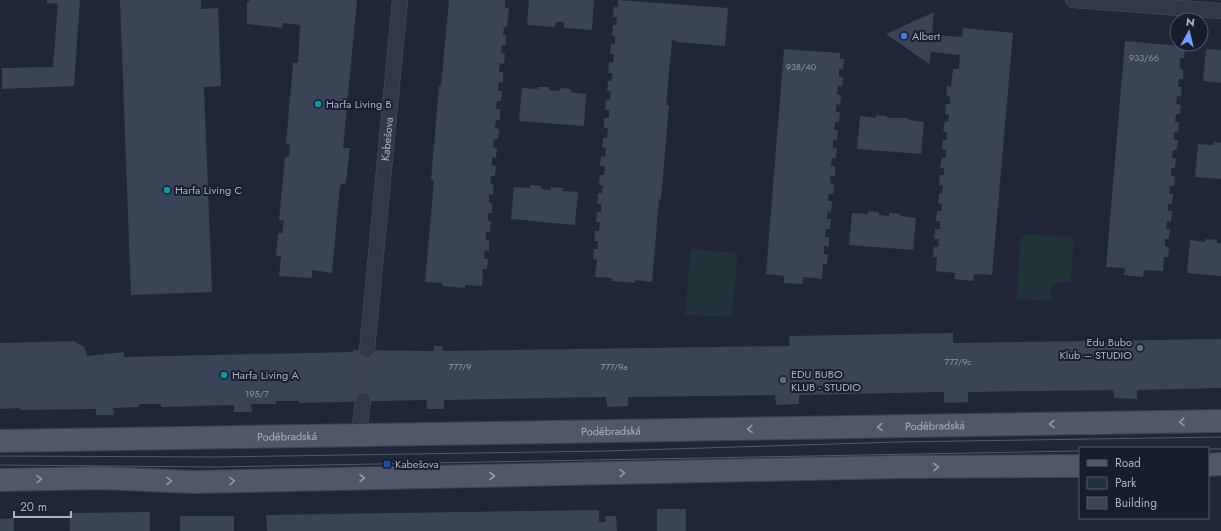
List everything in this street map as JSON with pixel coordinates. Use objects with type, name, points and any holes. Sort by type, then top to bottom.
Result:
[{"type":"main road","name":"Poděbradská","points":[[0,441],[1221,422]]},
{"type":"main road","points":[[1209,465],[1221,464]]},
{"type":"main road","points":[[0,480],[101,478],[193,482],[889,468],[1079,466]]},
{"type":"street","name":"Kabešova","points":[[367,350],[400,0]]},
{"type":"street","points":[[1073,0],[1221,11]]},
{"type":"street","points":[[359,435],[363,400]]},
{"type":"green space","points":[[1026,234],[1074,237],[1071,281],[1054,284],[1051,289],[1051,301],[1017,299],[1020,240]]},
{"type":"green space","points":[[691,249],[738,253],[731,317],[685,315]]},
{"type":"building","points":[[47,0],[80,0],[74,86],[2,89],[2,68],[53,67],[58,4],[47,3]]},
{"type":"building","name":"Harfa Living C","points":[[120,0],[201,0],[201,9],[218,8],[221,86],[204,87],[212,292],[131,295]]},
{"type":"building","name":"Harfa Living B","points":[[249,0],[357,0],[343,148],[350,148],[346,183],[340,185],[332,273],[312,270],[312,278],[279,276],[281,256],[276,256],[278,233],[282,233],[284,221],[279,220],[285,157],[289,157],[290,145],[286,144],[293,63],[298,63],[300,25],[283,23],[282,28],[247,24],[247,2],[249,2]]},
{"type":"building","points":[[449,0],[505,0],[505,8],[509,8],[507,27],[504,27],[503,35],[506,35],[506,45],[502,45],[501,53],[505,54],[504,64],[500,63],[499,72],[503,72],[503,83],[499,82],[498,91],[502,91],[501,101],[497,101],[496,109],[500,109],[500,120],[496,120],[495,128],[499,129],[498,139],[494,139],[493,147],[497,148],[496,158],[492,157],[492,165],[496,166],[495,176],[491,176],[490,184],[494,184],[493,195],[489,194],[489,203],[492,203],[492,213],[488,213],[488,221],[491,221],[490,232],[486,232],[486,240],[489,240],[489,251],[485,250],[484,259],[488,259],[487,269],[483,269],[482,286],[465,285],[465,288],[442,286],[442,283],[425,282],[434,181],[431,180],[439,86],[441,86]]},
{"type":"building","points":[[529,0],[594,0],[592,30],[564,28],[564,22],[556,22],[555,27],[527,25]]},
{"type":"building","points":[[618,0],[728,8],[725,46],[677,42],[672,40],[666,105],[669,105],[652,282],[635,280],[635,283],[612,281],[612,278],[595,277],[597,260],[593,259],[594,249],[598,249],[598,241],[594,241],[595,231],[599,231],[600,222],[596,222],[597,212],[601,212],[601,204],[597,204],[598,193],[602,193],[603,185],[599,185],[600,175],[604,175],[605,166],[600,166],[601,156],[605,157],[606,148],[602,147],[603,138],[607,138],[608,128],[604,128],[604,118],[609,118],[609,110],[605,110],[606,100],[610,100],[611,91],[607,91],[608,81],[611,81],[612,73],[608,73],[609,62],[613,63],[614,54],[610,54],[611,44],[615,44],[615,36],[612,36],[613,25],[616,25],[617,17],[613,17],[614,7],[618,7]]},
{"type":"building","points":[[934,12],[932,35],[962,37],[963,28],[1013,33],[992,275],[974,274],[973,281],[954,279],[955,273],[936,271],[937,257],[933,257],[934,247],[938,247],[939,239],[934,239],[935,229],[940,229],[940,221],[936,221],[937,211],[941,211],[942,204],[938,203],[939,193],[942,194],[943,186],[939,185],[940,175],[944,175],[944,168],[940,168],[942,158],[946,158],[946,150],[942,149],[943,140],[947,140],[947,132],[943,132],[945,121],[948,122],[949,115],[945,114],[946,104],[950,104],[950,97],[946,96],[947,86],[951,87],[953,69],[959,69],[960,55],[931,52],[929,64],[886,34]]},
{"type":"building","points":[[1125,41],[1169,45],[1169,52],[1185,52],[1184,58],[1180,58],[1180,69],[1183,69],[1183,79],[1179,79],[1178,87],[1182,87],[1181,97],[1177,96],[1176,104],[1181,105],[1180,114],[1176,114],[1175,122],[1179,122],[1178,132],[1174,132],[1174,140],[1178,140],[1177,150],[1173,150],[1172,158],[1176,158],[1175,168],[1171,168],[1171,176],[1175,176],[1174,186],[1170,186],[1169,194],[1173,194],[1172,204],[1168,204],[1168,211],[1172,211],[1171,222],[1167,221],[1166,229],[1170,229],[1169,239],[1165,239],[1165,246],[1169,247],[1168,257],[1164,257],[1163,271],[1144,270],[1143,277],[1124,275],[1125,268],[1106,267]]},
{"type":"building","points":[[784,49],[840,53],[840,59],[844,59],[843,69],[839,69],[839,77],[843,77],[842,87],[838,86],[837,94],[841,95],[840,105],[836,104],[836,112],[840,112],[839,122],[835,122],[834,130],[838,130],[837,140],[833,140],[833,148],[837,148],[836,158],[832,158],[831,166],[835,166],[835,176],[830,176],[830,183],[834,184],[833,194],[829,194],[828,201],[832,201],[831,212],[828,211],[827,219],[831,219],[830,229],[826,229],[825,237],[829,237],[829,247],[824,246],[824,254],[828,255],[827,264],[823,264],[822,279],[803,277],[803,284],[784,283],[784,276],[766,274]]},
{"type":"building","points":[[1209,49],[1221,50],[1221,83],[1203,81],[1206,52],[1209,52]]},
{"type":"building","points":[[538,87],[549,87],[549,90],[559,91],[560,88],[571,89],[571,92],[586,94],[584,126],[519,121],[522,88],[538,89]]},
{"type":"building","points":[[876,115],[887,116],[887,118],[909,118],[908,120],[924,122],[921,154],[857,149],[860,116],[876,118]]},
{"type":"building","points":[[1214,142],[1221,143],[1221,179],[1195,177],[1198,144],[1213,145]]},
{"type":"building","points":[[530,185],[541,186],[541,189],[551,190],[551,187],[563,188],[563,191],[578,192],[575,225],[511,219],[514,187],[530,188]]},
{"type":"building","points":[[868,211],[879,212],[879,215],[889,216],[889,213],[901,214],[900,216],[916,218],[913,250],[849,245],[852,213],[868,214]]},
{"type":"building","points":[[1206,239],[1217,240],[1217,243],[1221,243],[1221,276],[1187,273],[1190,240],[1205,242]]},
{"type":"building","points":[[953,333],[953,343],[1221,339],[1221,388],[1137,390],[1137,399],[1114,398],[1113,390],[968,392],[968,402],[944,403],[944,392],[799,395],[799,404],[776,405],[775,395],[628,397],[628,406],[607,407],[606,397],[444,400],[444,409],[427,409],[426,400],[299,403],[299,401],[276,401],[276,404],[251,404],[252,412],[234,412],[234,405],[161,407],[161,404],[139,404],[139,407],[113,408],[114,415],[96,415],[96,409],[0,409],[0,343],[74,341],[84,347],[87,356],[124,352],[124,357],[353,352],[353,350],[434,351],[434,346],[442,346],[443,351],[790,346],[789,336]]},
{"type":"building","points":[[657,509],[686,509],[686,531],[657,531]]},
{"type":"building","points":[[599,510],[599,522],[606,522],[605,516],[616,516],[617,531],[267,531],[266,515]]},
{"type":"building","points":[[150,512],[150,531],[70,531],[69,513]]},
{"type":"building","points":[[180,516],[234,516],[234,531],[180,531]]},
{"type":"building","points":[[14,518],[14,531],[0,531],[0,519]]},
{"type":"tunnel","points":[[363,400],[367,350]]},
{"type":"tram line","points":[[0,456],[216,457],[607,451],[897,442],[1221,437]]},
{"type":"tram line","points":[[1209,449],[1221,449]]},
{"type":"tram line","points":[[0,465],[215,467],[1079,451]]},
{"type":"place","name":"Albert","points":[[904,36]]},
{"type":"place","name":"Harfa Living B","points":[[318,104]]},
{"type":"place","name":"Harfa Living C","points":[[167,190]]},
{"type":"place","name":"Edu Bubo Klub – STUDIO","points":[[1140,348]]},
{"type":"place","name":"Harfa Living A","points":[[224,375]]},
{"type":"place","name":"EDU BUBO KLUB - STUDIO","points":[[783,380]]},
{"type":"place","name":"Kabešova","points":[[387,464]]}]
